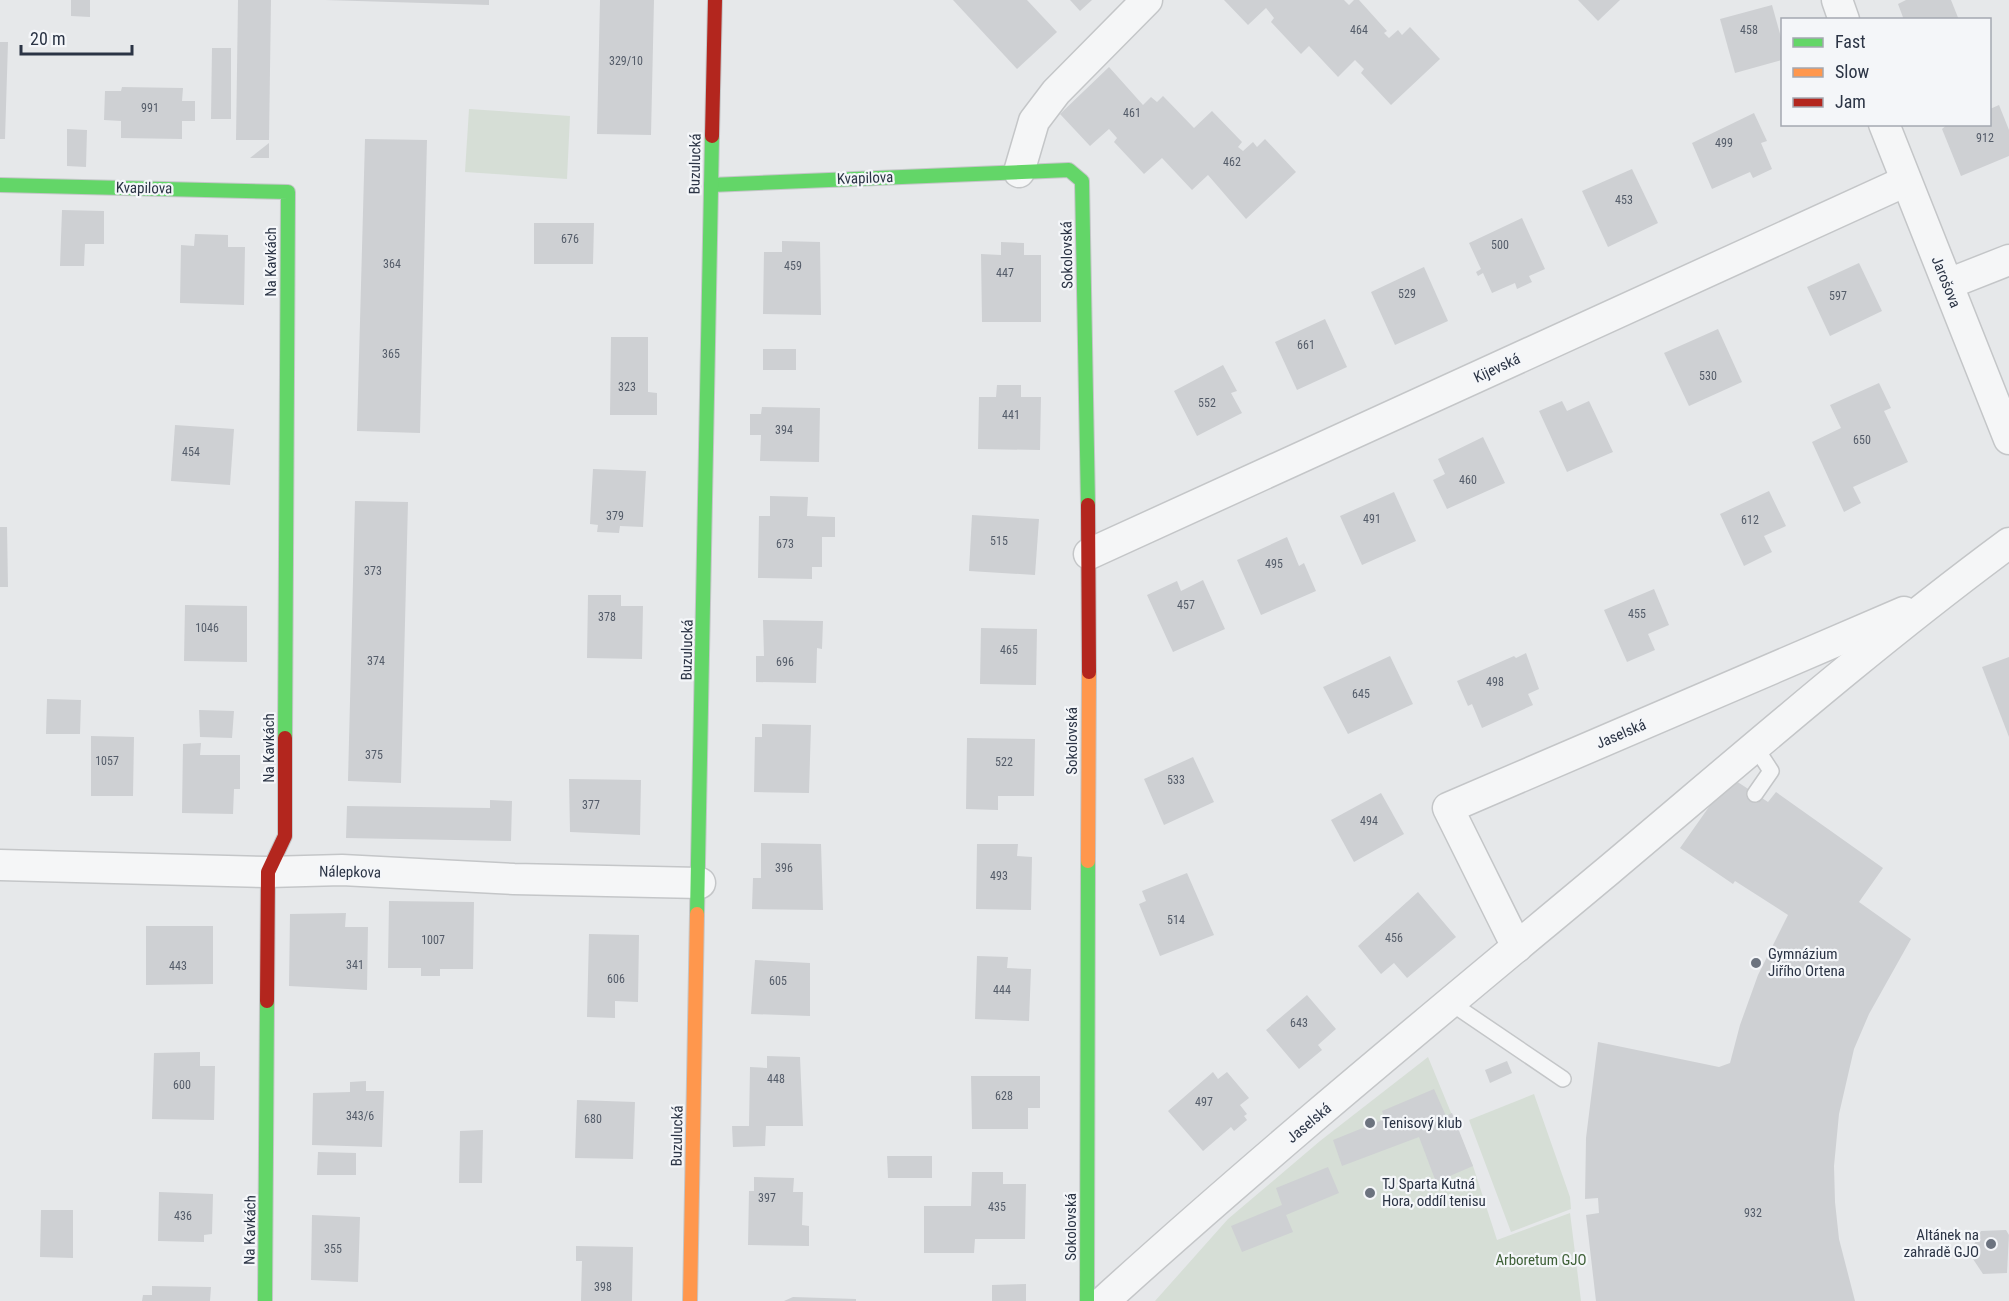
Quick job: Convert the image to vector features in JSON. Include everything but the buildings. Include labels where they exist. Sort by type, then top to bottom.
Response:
[{"type":"street","name":"Buzulucká","points":[[690,1301],[700,883],[715,0]]},
{"type":"street","points":[[1019,172],[1034,121],[1056,92],[1147,0]]},
{"type":"street","points":[[1837,0],[1843,18]]},
{"type":"street","name":"Jarošova","points":[[1885,126],[2009,439]]},
{"type":"street","name":"Kvapilova","points":[[711,185],[1069,170],[1082,181]]},
{"type":"street","name":"Sokolovská","points":[[1082,181],[1089,554],[1087,1301]]},
{"type":"street","name":"Kijevská","points":[[1089,554],[1906,181]]},
{"type":"street","name":"Kvapilova","points":[[0,185],[288,192]]},
{"type":"street","name":"Na Kavkách","points":[[265,1301],[268,872],[285,836],[288,192]]},
{"type":"street","points":[[1947,284],[2009,260]]},
{"type":"street","name":"Jaselská","points":[[1104,1301],[1183,1230],[1517,947],[1756,748],[1834,693],[1935,598],[2009,543]]},
{"type":"street","name":"Jaselská","points":[[1517,947],[1448,808],[1935,598]]},
{"type":"street","name":"Nálepkova","points":[[0,865],[268,872],[342,870],[514,879],[700,883]]},
{"type":"lane","points":[[1755,794],[1771,771],[1756,748]]},
{"type":"lane","points":[[1451,1003],[1563,1079]]},
{"type":"green space","points":[[469,109],[570,116],[567,179],[465,172]]},
{"type":"green space","name":"TJ Sparta Kutná Hora, oddíl tenisu","points":[[1428,1057],[1473,1166],[1497,1240],[1570,1213],[1581,1301],[1155,1301],[1228,1219],[1320,1141]]},
{"type":"green space","points":[[1534,1094],[1570,1197],[1571,1209],[1511,1232],[1469,1120]]},
{"type":"traffic: fast","points":[[697,914],[712,136]]},
{"type":"traffic: fast","points":[[711,185],[1069,170],[1082,181],[1088,505]]},
{"type":"traffic: fast","points":[[0,185],[288,192],[285,738]]},
{"type":"traffic: fast","points":[[1087,1301],[1088,861]]},
{"type":"traffic: fast","points":[[265,1301],[267,1001]]},
{"type":"traffic: slow","points":[[1088,861],[1089,672]]},
{"type":"traffic: slow","points":[[690,1301],[697,914]]},
{"type":"traffic: jam","points":[[712,136],[715,0]]},
{"type":"traffic: jam","points":[[1088,505],[1089,672]]},
{"type":"traffic: jam","points":[[267,1001],[268,872],[285,836],[285,738]]},
{"type":"place","name":"Gymnázium Jiřího Ortena","points":[[1756,963]]},
{"type":"place","name":"Tenisový klub","points":[[1370,1123]]},
{"type":"place","name":"TJ Sparta Kutná Hora, oddíl tenisu","points":[[1370,1193]]},
{"type":"place","name":"Altánek na zahradě GJO","points":[[1991,1244]]},
{"type":"park label","name":"Arboretum GJO","points":[[1541,1260]]}]
